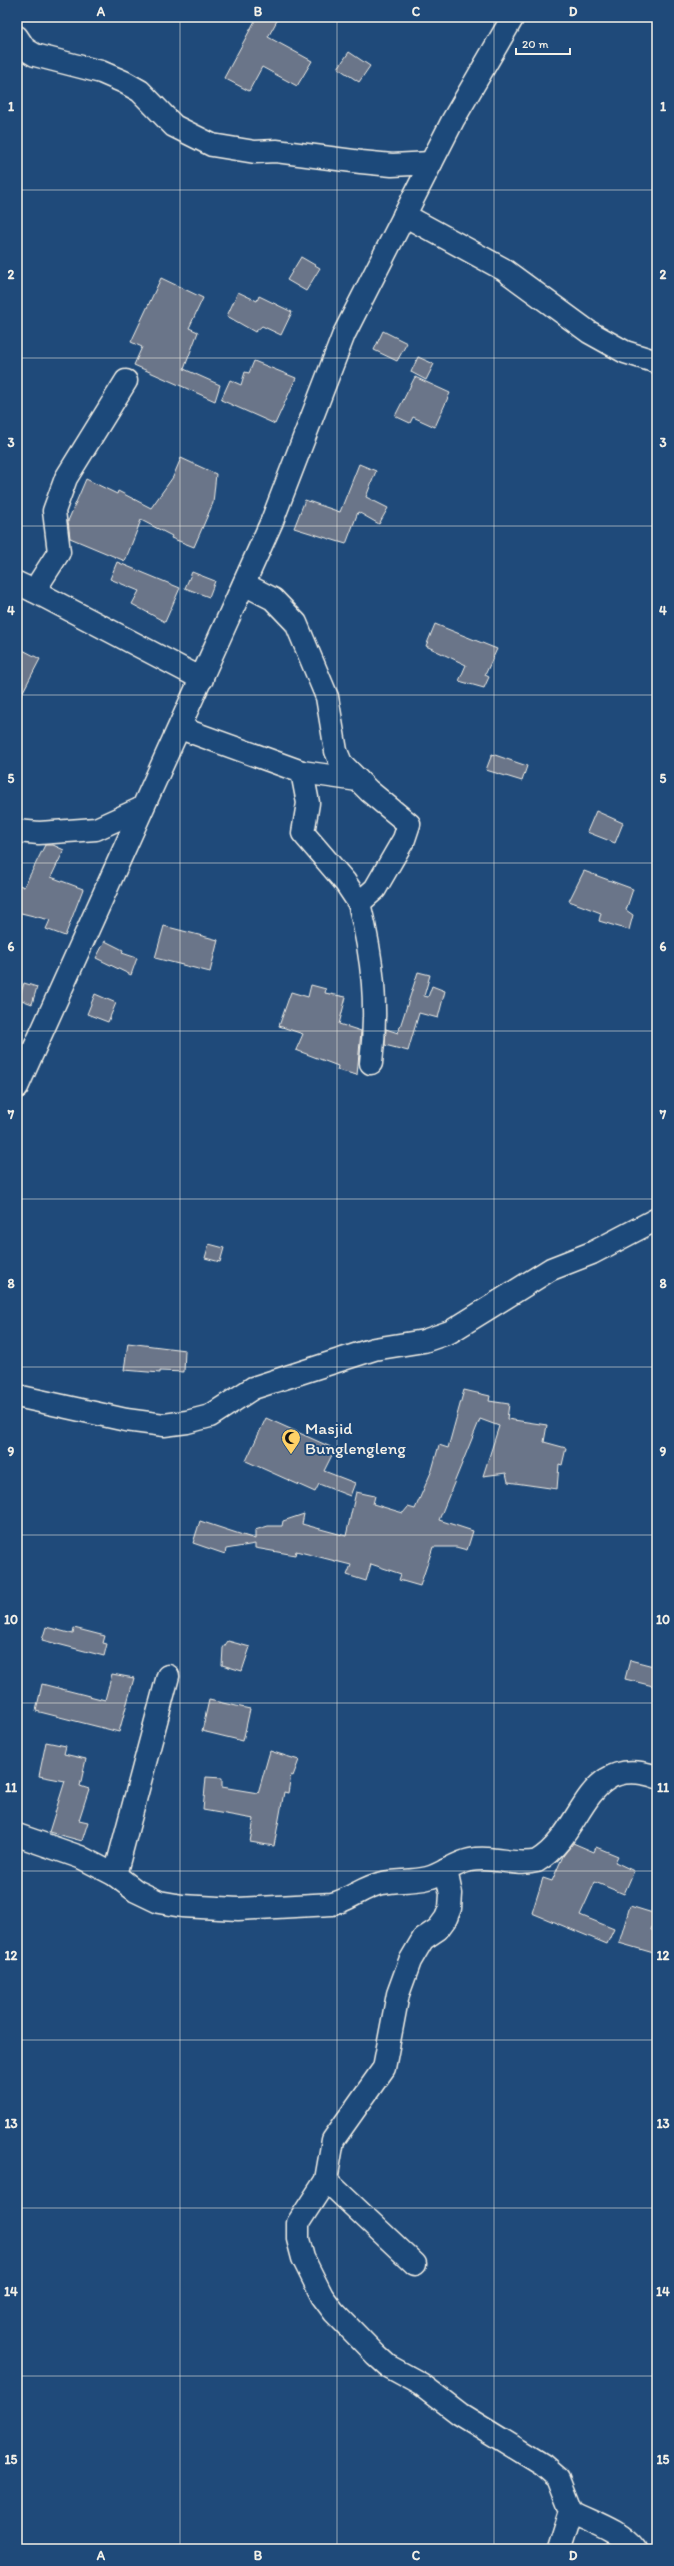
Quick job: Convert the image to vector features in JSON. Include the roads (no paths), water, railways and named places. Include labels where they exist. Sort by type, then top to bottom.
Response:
[{"type":"street","points":[[17,1087],[272,521],[344,334],[431,162],[513,17]]},
{"type":"street","points":[[17,37],[25,50],[35,55],[101,72],[124,82],[140,91],[174,126],[212,145],[255,152],[276,151],[392,165],[431,162]]},
{"type":"street","points":[[404,215],[503,269],[589,332],[624,352],[657,362]]},
{"type":"street","points":[[126,381],[66,478],[54,511],[59,552],[25,587],[202,679]]},
{"type":"street","points":[[244,584],[273,599],[296,623],[327,697],[336,751],[347,771],[409,824],[404,839],[375,889],[359,903]]},
{"type":"street","points":[[180,728],[302,772],[358,780]]},
{"type":"street","points":[[302,772],[308,803],[303,833],[345,882],[359,903],[375,986],[376,1028],[371,1063]]},
{"type":"street","points":[[17,831],[45,833],[96,829],[142,808]]},
{"type":"street","points":[[17,1396],[164,1426],[210,1416],[253,1388],[374,1349],[424,1341],[450,1332],[552,1269],[592,1253],[657,1218]]},
{"type":"street","points":[[115,1875],[168,1676]]},
{"type":"street","points":[[17,1835],[59,1848],[115,1875],[136,1891],[159,1902],[182,1906],[238,1909],[332,1904],[382,1883],[428,1878],[460,1863],[479,1858],[497,1859],[516,1863],[537,1862],[575,1820],[592,1792],[607,1778],[617,1772],[628,1771],[657,1777]]},
{"type":"street","points":[[446,1870],[451,1894],[450,1908],[438,1929],[423,1939],[410,1961],[398,1994],[384,2068],[333,2140],[326,2180],[298,2223],[298,2239],[312,2278],[334,2312],[388,2366],[421,2384],[460,2414],[553,2472],[564,2491],[571,2511],[559,2549]]},
{"type":"street","points":[[326,2180],[415,2264]]},
{"type":"street","points":[[571,2511],[612,2531],[635,2549]]},
{"type":"place","name":"Masjid Bunglengleng","points":[[291,1455]]}]
